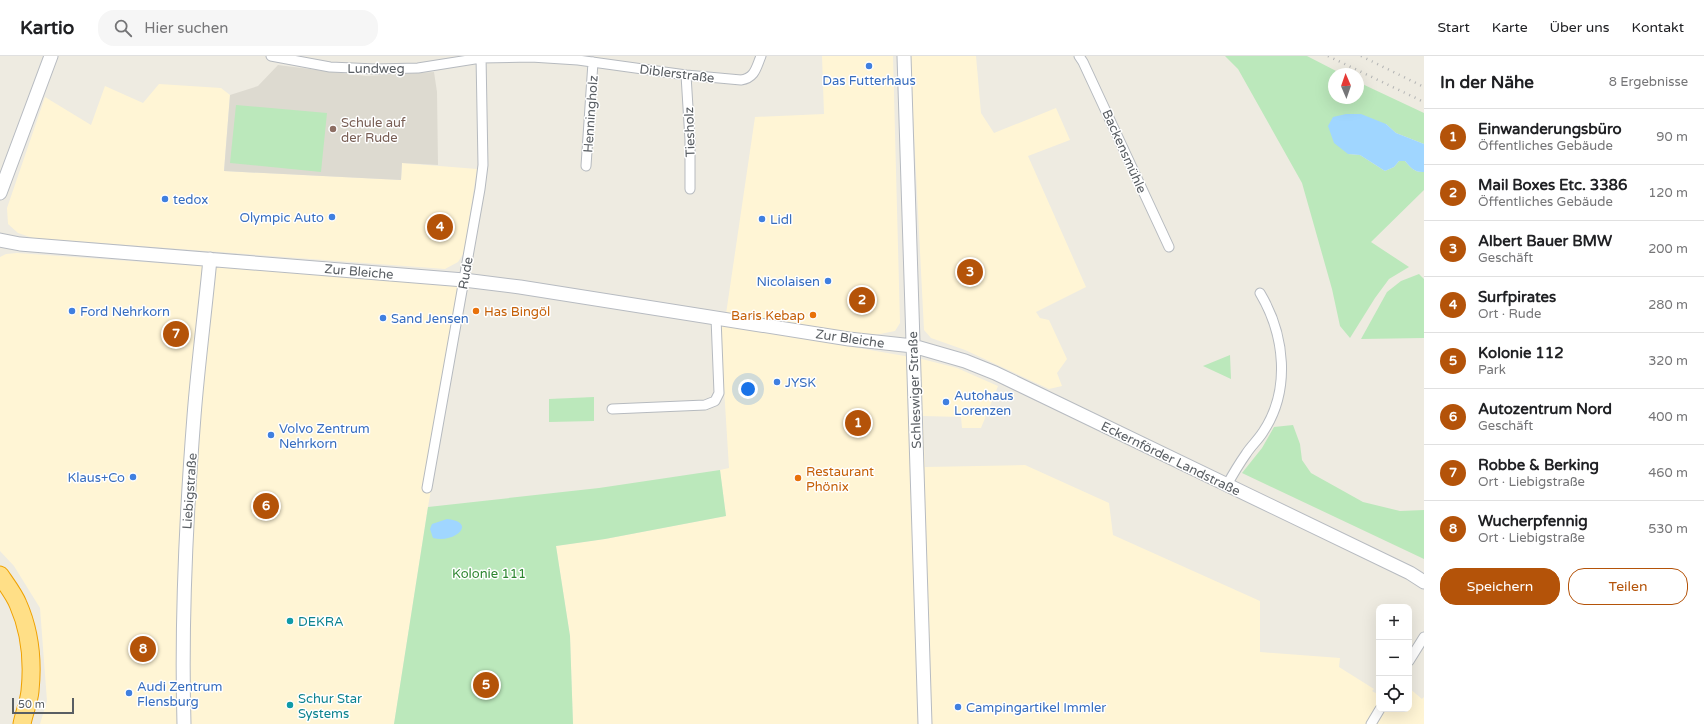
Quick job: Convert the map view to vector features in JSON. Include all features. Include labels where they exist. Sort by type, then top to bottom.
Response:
[{"type":"highway","points":[[0,575],[18,602],[23,616],[29,644],[31,665],[30,693],[22,721]]},
{"type":"street","points":[[0,193],[51,56]]},
{"type":"street","name":"Lundweg","points":[[271,56],[330,67],[376,69],[418,68],[481,57]]},
{"type":"street","name":"Diblerstraße","points":[[481,57],[578,58],[593,62],[686,75],[741,80],[749,79],[754,73],[761,56]]},
{"type":"street","name":"Schleswiger Straße","points":[[904,56],[925,724]]},
{"type":"street","name":"Backensmühle","points":[[1079,56],[1090,75],[1169,247]]},
{"type":"street","name":"Rude","points":[[427,488],[480,189],[483,165],[481,57]]},
{"type":"street","name":"Henningholz","points":[[586,166],[593,62]]},
{"type":"street","name":"Tiesholz","points":[[686,75],[690,140],[690,189]]},
{"type":"street","name":"Zur Bleiche","points":[[0,240],[20,244],[464,280],[520,287],[849,339],[913,346]]},
{"type":"street","name":"Liebigstraße","points":[[184,724],[182,677],[187,525],[194,415],[210,260]]},
{"type":"street","points":[[1227,485],[1247,453],[1263,432],[1271,417],[1282,382],[1282,364],[1274,325],[1266,303],[1260,293]]},
{"type":"street","points":[[612,409],[705,405],[715,401],[719,393],[716,318]]},
{"type":"street","name":"Eckernförder Landstraße","points":[[913,346],[959,359],[995,373],[1410,573],[1424,582]]},
{"type":"street","points":[[1412,656],[1424,636]]},
{"type":"street","points":[[1371,724],[1378,712]]},
{"type":"shaded area","points":[[822,56],[893,56],[900,323],[895,331],[870,336],[726,314],[755,117],[824,114]]},
{"type":"shaded area","points":[[910,56],[976,56],[981,113],[994,133],[1056,108],[1070,140],[1028,156],[1086,287],[1036,312],[1040,318],[1049,320],[1067,359],[1057,373],[1062,386],[1049,389],[965,350],[931,338],[924,330]]},
{"type":"shaded area","name":"Schule auf der Rude","points":[[278,65],[366,76],[434,72],[437,92],[438,165],[402,163],[401,180],[224,171],[230,95],[258,86]]},
{"type":"shaded area","points":[[159,84],[221,88],[230,95],[224,171],[401,180],[402,163],[477,169],[464,253],[458,262],[445,269],[33,238],[18,233],[8,224],[7,208],[45,97],[91,125],[105,86],[143,103]]},
{"type":"shaded area","points":[[17,253],[466,285],[428,507],[394,724],[40,724],[47,701],[40,608],[14,566],[0,551],[0,257],[6,254]]},
{"type":"shaded area","points":[[720,324],[922,359],[957,368],[998,386],[981,428],[962,428],[961,417],[923,416],[925,467],[1025,465],[1109,503],[1113,535],[1260,601],[1260,652],[1340,658],[1339,667],[1374,689],[1372,691],[1376,693],[1376,712],[1412,712],[1412,691],[1422,699],[1424,697],[1424,724],[573,724],[570,636],[556,546],[605,539],[726,516],[720,470],[729,468]]},
{"type":"green space","points":[[1225,56],[1307,56],[1330,68],[1328,68],[1328,104],[1364,104],[1364,85],[1424,113],[1424,144],[1396,133],[1386,124],[1348,154],[1360,155],[1385,171],[1394,167],[1399,161],[1405,161],[1415,171],[1424,172],[1424,190],[1371,242],[1409,267],[1389,279],[1375,298],[1350,338],[1340,326],[1332,289],[1302,183],[1238,69]]},
{"type":"green space","points":[[236,105],[327,113],[321,172],[230,163]]},
{"type":"green space","points":[[1419,274],[1424,279],[1424,338],[1361,339],[1387,292],[1401,281]]},
{"type":"green space","points":[[1230,355],[1231,379],[1203,366]]},
{"type":"green space","points":[[594,397],[594,421],[549,422],[549,399]]},
{"type":"green space","points":[[1293,425],[1300,444],[1302,460],[1311,473],[1363,502],[1400,511],[1424,510],[1424,559],[1242,473],[1262,448],[1274,427]]},
{"type":"green space","name":"Kolonie 111","points":[[720,470],[726,516],[605,539],[556,546],[570,636],[573,724],[394,724],[428,507],[599,488]]},
{"type":"water","points":[[1346,114],[1361,114],[1386,124],[1396,133],[1424,144],[1424,172],[1415,171],[1405,161],[1399,161],[1394,167],[1385,171],[1360,155],[1348,154],[1334,143],[1328,126],[1333,117]]},
{"type":"water","points":[[447,519],[461,524],[462,528],[460,532],[449,538],[433,538],[430,529],[432,524]]},
{"type":"railway","points":[[1328,56],[1424,102]]},
{"type":"railway","points":[[1361,56],[1424,87]]},
{"type":"place","name":"Das Futterhaus","points":[[869,66]]},
{"type":"place","name":"Schule auf der Rude","points":[[333,129]]},
{"type":"place","name":"tedox","points":[[165,199]]},
{"type":"place","name":"Olympic Auto","points":[[332,217]]},
{"type":"place","name":"Lidl","points":[[762,219]]},
{"type":"place","name":"Surfpirates","points":[[440,227]]},
{"type":"place","name":"Albert Bauer BMW","points":[[970,272]]},
{"type":"place","name":"Nicolaisen","points":[[828,281]]},
{"type":"place","name":"Mail Boxes Etc. 3386","points":[[862,300]]},
{"type":"place","name":"Ford Nehrkorn","points":[[72,311]]},
{"type":"place","name":"Has Bingöl","points":[[476,311]]},
{"type":"place","name":"Baris Kebap","points":[[813,315]]},
{"type":"place","name":"Sand Jensen","points":[[383,318]]},
{"type":"place","name":"Robbe & Berking","points":[[176,334]]},
{"type":"place","name":"JYSK","points":[[777,382]]},
{"type":"place","name":"Autohaus Lorenzen","points":[[946,402]]},
{"type":"place","name":"Einwanderungsbüro","points":[[858,423]]},
{"type":"place","name":"Volvo Zentrum Nehrkorn","points":[[271,435]]},
{"type":"place","name":"Klaus+Co","points":[[133,477]]},
{"type":"place","name":"Restaurant Phönix","points":[[798,478]]},
{"type":"place","name":"Autozentrum Nord","points":[[266,506]]},
{"type":"place","name":"DEKRA","points":[[290,621]]},
{"type":"place","name":"Wucherpfennig","points":[[143,649]]},
{"type":"place","name":"Kolonie 112","points":[[486,685]]},
{"type":"place","name":"Audi Zentrum Flensburg","points":[[129,693]]},
{"type":"place","name":"Schur Star Systems","points":[[290,705]]},
{"type":"place","name":"Campingartikel Immler","points":[[958,707]]}]
